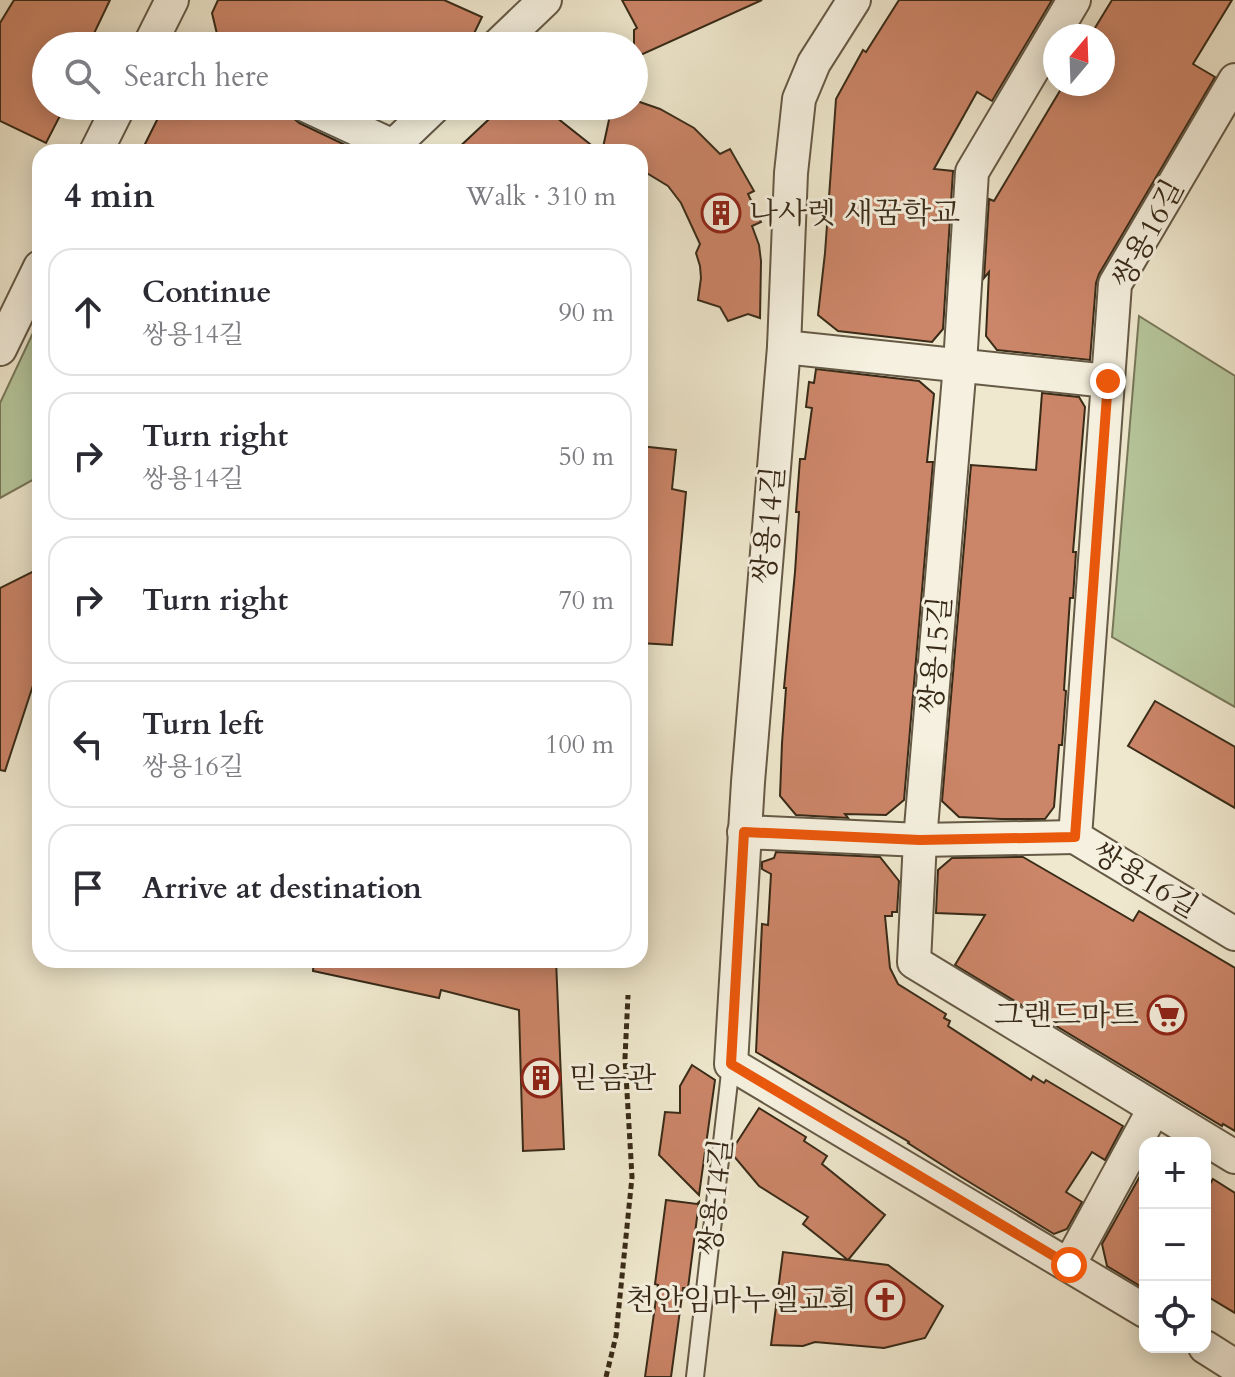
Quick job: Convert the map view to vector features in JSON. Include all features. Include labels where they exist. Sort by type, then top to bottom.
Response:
[{"type":"street","points":[[164,32],[172,0]]},
{"type":"street","name":"쌍용14길","points":[[731,1064],[744,832],[784,347],[791,173],[799,99],[814,63],[854,0]]},
{"type":"street","name":"쌍용15길","points":[[1074,0],[972,172],[960,364],[920,840],[914,962],[1235,1157]]},
{"type":"street","points":[[510,32],[537,2]]},
{"type":"street","name":"쌍용16길","points":[[1235,80],[1115,284],[1075,837],[1235,934]]},
{"type":"street","points":[[100,144],[112,120]]},
{"type":"street","points":[[334,120],[380,144]]},
{"type":"street","points":[[395,144],[420,120]]},
{"type":"street","points":[[0,349],[32,283]]},
{"type":"street","points":[[784,347],[1108,381]]},
{"type":"street","points":[[744,832],[920,840],[1075,837]]},
{"type":"street","points":[[731,1064],[1139,1307]]},
{"type":"street","points":[[1069,1265],[1154,1109]]},
{"type":"street","points":[[1211,1351],[1235,1366]]},
{"type":"lane","name":"쌍용14길","points":[[695,1377],[731,1064]]},
{"type":"path","points":[[606,1377],[616,1336],[632,1177],[625,1058],[628,995]]},
{"type":"green space","points":[[1139,316],[1235,376],[1235,707],[1112,637]]},
{"type":"green space","points":[[32,335],[32,480],[0,498],[0,403]]},
{"type":"building","points":[[14,0],[110,0],[95,32],[32,32],[32,120],[58,120],[46,143],[0,121],[0,23]]},
{"type":"building","points":[[218,0],[444,0],[482,17],[475,32],[217,32],[212,13]]},
{"type":"building","points":[[622,0],[762,0],[648,52],[648,32],[634,32],[637,28]]},
{"type":"building","points":[[899,0],[1052,0],[992,101],[977,92],[934,169],[953,171],[943,329],[932,342],[838,331],[818,315],[836,99],[863,50],[866,52]]},
{"type":"building","points":[[1112,0],[1232,0],[1193,64],[1215,77],[1099,274],[1090,360],[997,350],[986,336],[989,272],[984,278],[989,199],[994,201],[1057,96],[1115,96],[1115,24],[1097,24]]},
{"type":"building","name":"나사렛 새꿈학교","points":[[648,105],[694,128],[720,154],[730,149],[754,191],[748,194],[761,222],[752,226],[761,261],[760,318],[748,314],[728,321],[720,307],[698,300],[701,278],[696,253],[700,244],[681,203],[668,186],[648,174],[648,144],[604,144],[609,120],[648,120]]},
{"type":"building","points":[[157,120],[296,120],[343,144],[145,144]]},
{"type":"building","points":[[488,120],[560,120],[590,144],[463,144]]},
{"type":"building","points":[[816,369],[919,381],[934,394],[927,462],[933,462],[904,800],[886,815],[845,814],[848,818],[796,815],[780,796],[784,688],[795,572],[800,459],[805,459],[812,408],[806,407],[809,382],[814,383]]},
{"type":"building","points":[[1042,393],[1079,397],[1085,407],[1062,745],[1059,745],[1054,807],[1045,819],[959,817],[942,801],[971,465],[1036,470]]},
{"type":"building","points":[[648,447],[676,450],[672,489],[686,492],[672,645],[648,644]]},
{"type":"building","points":[[32,572],[32,688],[5,771],[0,770],[0,588]]},
{"type":"building","points":[[1155,701],[1235,747],[1235,808],[1128,746]]},
{"type":"building","points":[[776,852],[880,857],[899,881],[897,912],[885,916],[890,968],[898,984],[946,1014],[944,1018],[950,1021],[948,1026],[1031,1080],[1033,1076],[1044,1083],[1046,1080],[1123,1126],[1105,1160],[1092,1152],[1066,1192],[1082,1202],[1067,1229],[1054,1234],[909,1142],[756,1052],[762,924],[768,925],[771,874],[762,869],[762,862],[774,858]]},
{"type":"building","points":[[1023,857],[1133,921],[1139,911],[1235,968],[1235,1131],[955,965],[985,915],[936,913],[938,870],[952,858]]},
{"type":"building","name":"믿음관","points":[[313,968],[556,968],[564,1149],[523,1151],[519,1010],[441,990],[439,998],[313,971]]},
{"type":"building","points":[[692,1065],[715,1080],[699,1195],[659,1155],[665,1112],[680,1113],[680,1086]]},
{"type":"building","points":[[759,1108],[806,1137],[804,1141],[827,1156],[822,1164],[885,1215],[848,1260],[803,1224],[808,1217],[759,1186],[732,1154]]},
{"type":"building","points":[[1139,1178],[1139,1285],[1107,1266],[1102,1244]]},
{"type":"building","points":[[1213,1179],[1235,1193],[1235,1313],[1211,1299]]},
{"type":"building","points":[[666,1200],[699,1202],[688,1288],[683,1288],[671,1377],[645,1377],[658,1285],[655,1284]]},
{"type":"building","points":[[783,1252],[888,1265],[943,1306],[925,1338],[884,1348],[815,1342],[803,1346],[771,1345]]},
{"type":"place","name":"나사렛 새꿈학교","points":[[721,213]]},
{"type":"place","name":"그랜드마트","points":[[1167,1015]]},
{"type":"place","name":"믿음관","points":[[541,1078]]},
{"type":"place","name":"천안임마누엘교회","points":[[885,1300]]},
{"type":"route","points":[[1069,1265],[731,1064],[744,832],[920,840],[1075,837],[1108,381]]}]
